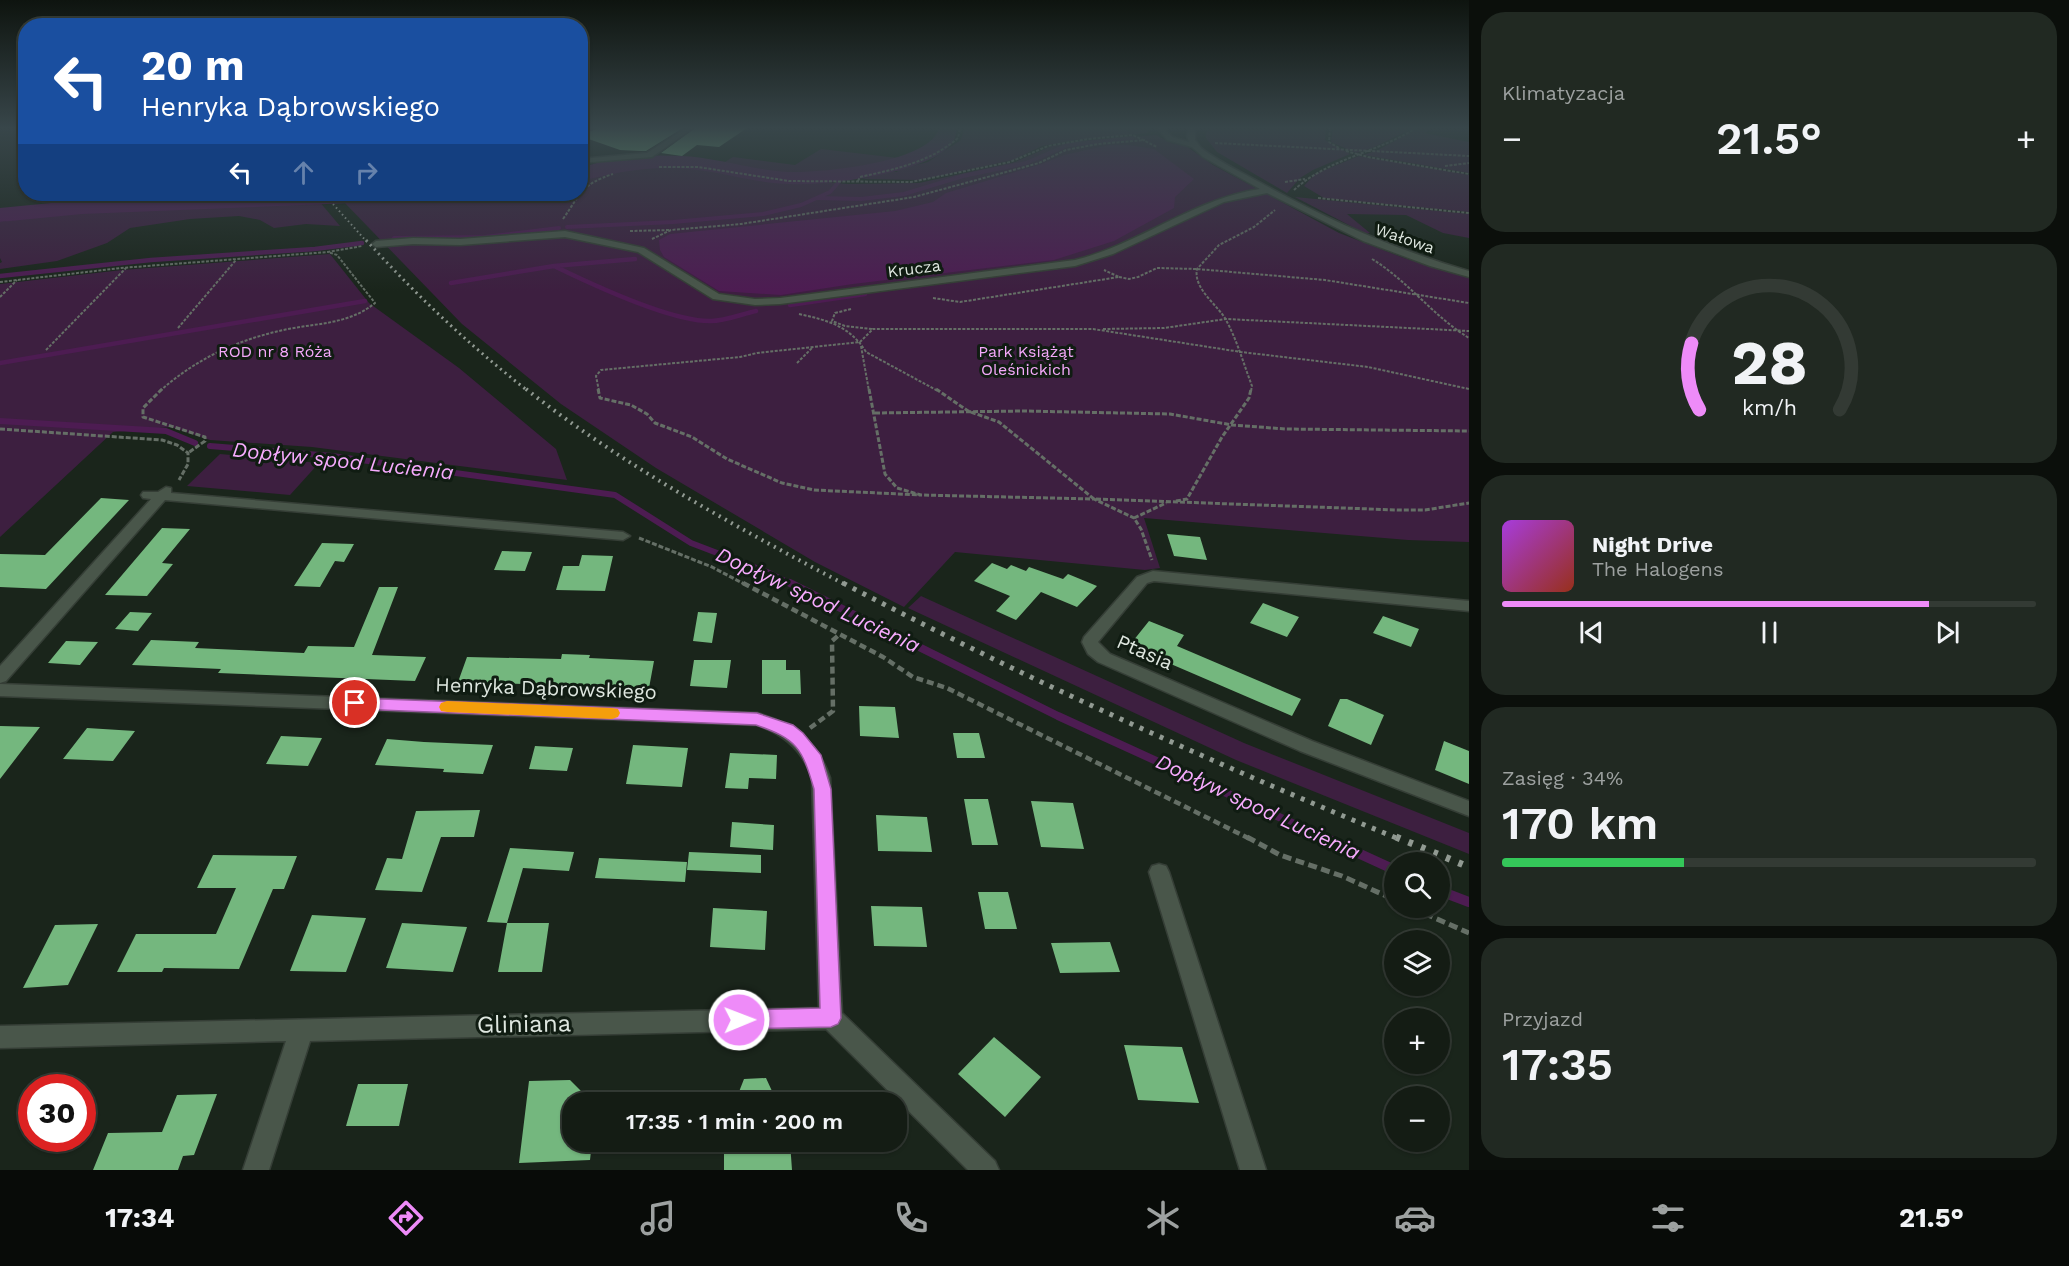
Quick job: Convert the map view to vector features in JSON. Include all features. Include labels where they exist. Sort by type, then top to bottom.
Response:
[{"type":"street","name":"Wałowa","points":[[1255,183],[1329,224],[1365,240],[1408,256],[1469,274]]},
{"type":"street","name":"Krucza","points":[[376,244],[460,242],[565,234],[641,250],[710,295],[755,302],[780,301],[1043,268],[1088,260],[1125,247],[1181,218],[1235,196],[1268,190]]},
{"type":"street","points":[[0,677],[159,493],[623,536]]},
{"type":"street","points":[[1160,576],[1469,606]]},
{"type":"street","name":"Ptasia","points":[[1160,576],[1142,580],[1092,636],[1090,642],[1094,651],[1104,658],[1306,746],[1469,809]]},
{"type":"street","name":"Henryka Dąbrowskiego","points":[[0,690],[757,719],[787,729],[798,737],[813,755],[823,789],[831,1018]]},
{"type":"street","points":[[1159,872],[1253,1170]]},
{"type":"street","points":[[831,1018],[986,1170]]},
{"type":"street","name":"Gliniana","points":[[0,1037],[831,1018]]},
{"type":"street","points":[[256,1170],[302,1029]]},
{"type":"path","points":[[641,250],[654,237],[671,230],[741,224],[914,197],[967,183]]},
{"type":"path","points":[[1290,195],[1302,183]]},
{"type":"path","points":[[1314,198],[1469,213]]},
{"type":"path","points":[[561,223],[576,201]]},
{"type":"path","points":[[1134,518],[1168,502],[1187,499],[1222,436],[1249,398],[1252,386],[1241,352],[1226,319],[1208,299],[1196,274],[1197,269],[1219,244],[1254,227],[1278,207]]},
{"type":"path","points":[[645,231],[654,237]]},
{"type":"path","points":[[0,282],[127,268],[328,252],[366,246]]},
{"type":"path","points":[[188,453],[206,441],[206,437],[143,417],[143,408],[178,374],[203,356],[222,348],[287,330],[345,319],[369,309],[375,303],[337,255],[328,252]]},
{"type":"path","points":[[178,328],[236,259]]},
{"type":"path","points":[[1372,259],[1383,265],[1457,331],[1469,338]]},
{"type":"path","points":[[1088,260],[1119,277],[1129,279],[1157,268],[1197,269],[1325,280],[1469,303]]},
{"type":"path","points":[[46,350],[127,268]]},
{"type":"path","points":[[930,298],[960,302],[1119,277]]},
{"type":"path","points":[[0,297],[17,280]]},
{"type":"path","points":[[853,308],[835,313],[832,321],[845,326],[873,329],[1093,329],[1164,328],[1226,319],[1469,331]]},
{"type":"path","points":[[719,362],[758,353],[860,342],[873,329]]},
{"type":"path","points":[[1093,329],[1241,352],[1368,367],[1469,389]]},
{"type":"path","points":[[854,337],[866,352],[926,382],[968,411],[999,422],[1094,499],[1134,518],[1142,529],[1154,567],[1160,576]]},
{"type":"path","points":[[860,342],[885,474],[897,488],[921,495]]},
{"type":"path","points":[[797,363],[813,347]]},
{"type":"path","points":[[740,357],[601,370],[596,376],[600,398],[631,405],[647,414],[655,423],[692,437],[727,459],[782,483],[814,490],[1398,510],[1469,503]]},
{"type":"path","points":[[875,413],[968,411],[1170,414],[1232,425],[1331,431],[1469,431]]},
{"type":"path","points":[[0,429],[162,440],[177,445],[188,453]]},
{"type":"path","points":[[159,493],[182,477],[188,464],[188,453]]},
{"type":"path","points":[[623,536],[637,538],[712,567],[883,657],[908,676],[957,693],[1249,838],[1266,850],[1339,874],[1384,895]]},
{"type":"path","points":[[798,737],[833,711],[832,641],[840,634]]},
{"type":"path","points":[[1435,918],[1469,933]]},
{"type":"green space","name":"Park Książąt Oleśnickich","points":[[588,183],[1246,183],[1339,233],[1404,258],[1469,278],[1469,542],[1408,540],[1144,518],[1160,568],[1145,570],[955,552],[904,607],[815,562],[656,468],[561,404],[462,324],[343,201],[588,201]]},
{"type":"green space","points":[[1269,183],[1296,183],[1287,193]]},
{"type":"green space","points":[[1307,183],[1469,183],[1469,212],[1324,198],[1304,186]]},
{"type":"green space","points":[[1295,197],[1469,214],[1469,238],[1443,233],[1406,215],[1347,214],[1370,233],[1366,234]]},
{"type":"green space","points":[[136,201],[319,201],[340,226],[306,224],[274,228],[260,220],[239,216],[190,219],[130,228],[107,243],[57,261],[0,269],[2,262],[0,222],[62,213],[140,209]]},
{"type":"green space","name":"ROD nr 8 Róża","points":[[330,254],[369,303],[459,368],[556,449],[567,480],[312,447],[210,440],[171,427],[113,432],[0,537],[0,284],[122,270]]},
{"type":"green space","points":[[220,454],[319,463],[290,495],[187,486]]},
{"type":"green space","points":[[921,596],[1244,743],[1469,833],[1469,854],[1236,760],[908,608]]},
{"type":"shaded area","points":[[980,183],[1190,183],[1175,197],[1174,208],[1114,241],[1054,260],[781,295],[719,291],[664,257],[660,250],[659,240],[670,234],[895,211],[933,202],[946,193]]},
{"type":"building","points":[[101,498],[129,500],[46,589],[0,587],[0,554],[45,555]]},
{"type":"building","points":[[162,528],[190,529],[162,563],[173,564],[147,596],[105,595]]},
{"type":"building","points":[[1167,534],[1200,537],[1207,560],[1174,556]]},
{"type":"building","points":[[322,543],[354,544],[344,562],[335,561],[320,587],[294,586]]},
{"type":"building","points":[[502,551],[532,552],[525,571],[494,570]]},
{"type":"building","points":[[582,555],[613,556],[605,591],[556,590],[563,566],[579,566]]},
{"type":"building","points":[[992,563],[1007,569],[1011,565],[1026,571],[1029,567],[1063,579],[1068,574],[1097,586],[1077,607],[1041,592],[1016,620],[996,611],[1010,596],[974,581]]},
{"type":"building","points":[[379,587],[398,587],[372,655],[426,657],[415,681],[218,673],[221,669],[132,665],[151,640],[199,642],[195,648],[304,653],[308,646],[354,647]]},
{"type":"building","points":[[1263,603],[1299,617],[1287,637],[1250,623]]},
{"type":"building","points":[[130,612],[152,613],[138,631],[115,629]]},
{"type":"building","points":[[698,612],[717,613],[712,643],[693,641]]},
{"type":"building","points":[[1383,616],[1419,629],[1411,647],[1373,633]]},
{"type":"building","points":[[1149,621],[1184,635],[1177,646],[1301,699],[1292,716],[1129,646]]},
{"type":"building","points":[[66,641],[98,642],[80,665],[48,663]]},
{"type":"building","points":[[562,654],[590,655],[589,658],[654,661],[649,688],[458,682],[467,657],[561,659]]},
{"type":"building","points":[[694,660],[731,660],[727,688],[690,686]]},
{"type":"building","points":[[762,660],[786,660],[786,670],[800,670],[801,694],[762,694]]},
{"type":"building","points":[[1340,699],[1347,699],[1384,715],[1371,745],[1328,726]]},
{"type":"building","points":[[859,706],[895,707],[899,738],[860,736]]},
{"type":"building","points":[[0,726],[40,727],[0,779]]},
{"type":"building","points":[[87,728],[135,731],[113,761],[63,759]]},
{"type":"building","points":[[953,733],[979,733],[985,758],[957,758]]},
{"type":"building","points":[[281,736],[322,738],[308,766],[266,764]]},
{"type":"building","points":[[387,739],[493,745],[483,774],[443,772],[444,769],[375,765]]},
{"type":"building","points":[[1444,741],[1469,751],[1469,784],[1435,770]]},
{"type":"building","points":[[633,745],[688,748],[682,787],[626,784]]},
{"type":"building","points":[[535,746],[573,748],[567,771],[529,769]]},
{"type":"building","points":[[730,753],[777,755],[776,779],[749,778],[748,789],[725,788]]},
{"type":"building","points":[[964,799],[988,799],[998,845],[972,845]]},
{"type":"building","points":[[1031,801],[1073,803],[1084,849],[1041,847]]},
{"type":"building","points":[[480,810],[474,837],[441,837],[422,892],[375,890],[387,858],[402,859],[416,811]]},
{"type":"building","points":[[876,815],[927,817],[932,852],[878,851]]},
{"type":"building","points":[[732,822],[774,825],[773,850],[730,847]]},
{"type":"building","points":[[510,848],[574,852],[569,871],[523,868],[507,923],[487,922]]},
{"type":"building","points":[[689,852],[761,855],[761,873],[687,870]]},
{"type":"building","points":[[213,855],[297,856],[284,889],[273,889],[239,969],[164,968],[162,972],[117,972],[136,934],[216,934],[236,888],[197,888]]},
{"type":"building","points":[[599,858],[687,862],[685,882],[595,878]]},
{"type":"building","points":[[978,892],[1008,892],[1017,929],[985,929]]},
{"type":"building","points":[[871,906],[922,907],[927,947],[874,946]]},
{"type":"building","points":[[713,908],[767,911],[765,950],[710,947]]},
{"type":"building","points":[[312,915],[366,918],[346,972],[290,971]]},
{"type":"building","points":[[402,923],[467,927],[453,972],[386,968]]},
{"type":"building","points":[[507,923],[549,923],[542,972],[498,972]]},
{"type":"building","points":[[98,924],[68,985],[23,988],[55,925]]},
{"type":"building","points":[[1110,942],[1120,972],[1060,973],[1051,943]]},
{"type":"building","points":[[994,1037],[1041,1077],[1005,1117],[958,1074]]},
{"type":"building","points":[[1124,1045],[1182,1047],[1199,1103],[1138,1100]]},
{"type":"building","points":[[766,1078],[772,1092],[739,1092],[744,1079]]},
{"type":"building","points":[[570,1080],[582,1092],[562,1092],[562,1152],[591,1152],[590,1160],[519,1163],[529,1081]]},
{"type":"building","points":[[358,1084],[408,1084],[399,1126],[346,1126]]},
{"type":"building","points":[[217,1094],[194,1155],[183,1156],[178,1170],[93,1170],[108,1133],[162,1132],[177,1095]]},
{"type":"building","points":[[724,1152],[791,1152],[792,1170],[724,1170]]},
{"type":"waterway","points":[[567,227],[673,222],[763,214],[801,205],[830,192],[838,183]]},
{"type":"waterway","points":[[818,198],[861,199],[904,194],[941,183]]},
{"type":"waterway","points":[[89,206],[98,201]]},
{"type":"waterway","points":[[0,215],[82,207],[229,201]]},
{"type":"waterway","points":[[394,238],[485,237],[559,228]]},
{"type":"waterway","points":[[0,276],[151,260],[315,249],[362,243]]},
{"type":"waterway","points":[[554,266],[635,259]]},
{"type":"waterway","points":[[451,283],[554,266]]},
{"type":"waterway","points":[[554,266],[631,301],[694,320],[716,321],[756,311]]},
{"type":"waterway","points":[[790,305],[865,294]]},
{"type":"waterway","points":[[0,363],[365,301]]},
{"type":"waterway","name":"Dopływ spod Lucienia","points":[[0,421],[166,431],[195,443]]},
{"type":"waterway","name":"Dopływ spod Lucienia","points":[[210,446],[332,456],[615,495],[691,543],[767,572],[793,585]]},
{"type":"waterway","name":"Dopływ spod Lucienia","points":[[790,583],[1058,716],[1327,839]]},
{"type":"waterway","name":"Dopływ spod Lucienia","points":[[1323,837],[1384,865]]},
{"type":"waterway","name":"Dopływ spod Lucienia","points":[[1450,895],[1469,902]]},
{"type":"railway","points":[[330,201],[367,242]]},
{"type":"railway","points":[[366,240],[444,319],[528,391]]},
{"type":"railway","points":[[526,389],[641,470],[722,518],[846,585]]},
{"type":"railway","points":[[843,583],[1118,718],[1399,839]]},
{"type":"railway","points":[[1396,837],[1469,867]]},
{"type":"slow traffic","points":[[447,707],[612,713]]},
{"type":"route","points":[[355,703],[757,719],[787,729],[798,737],[813,755],[823,789],[831,1018],[739,1020]]}]
